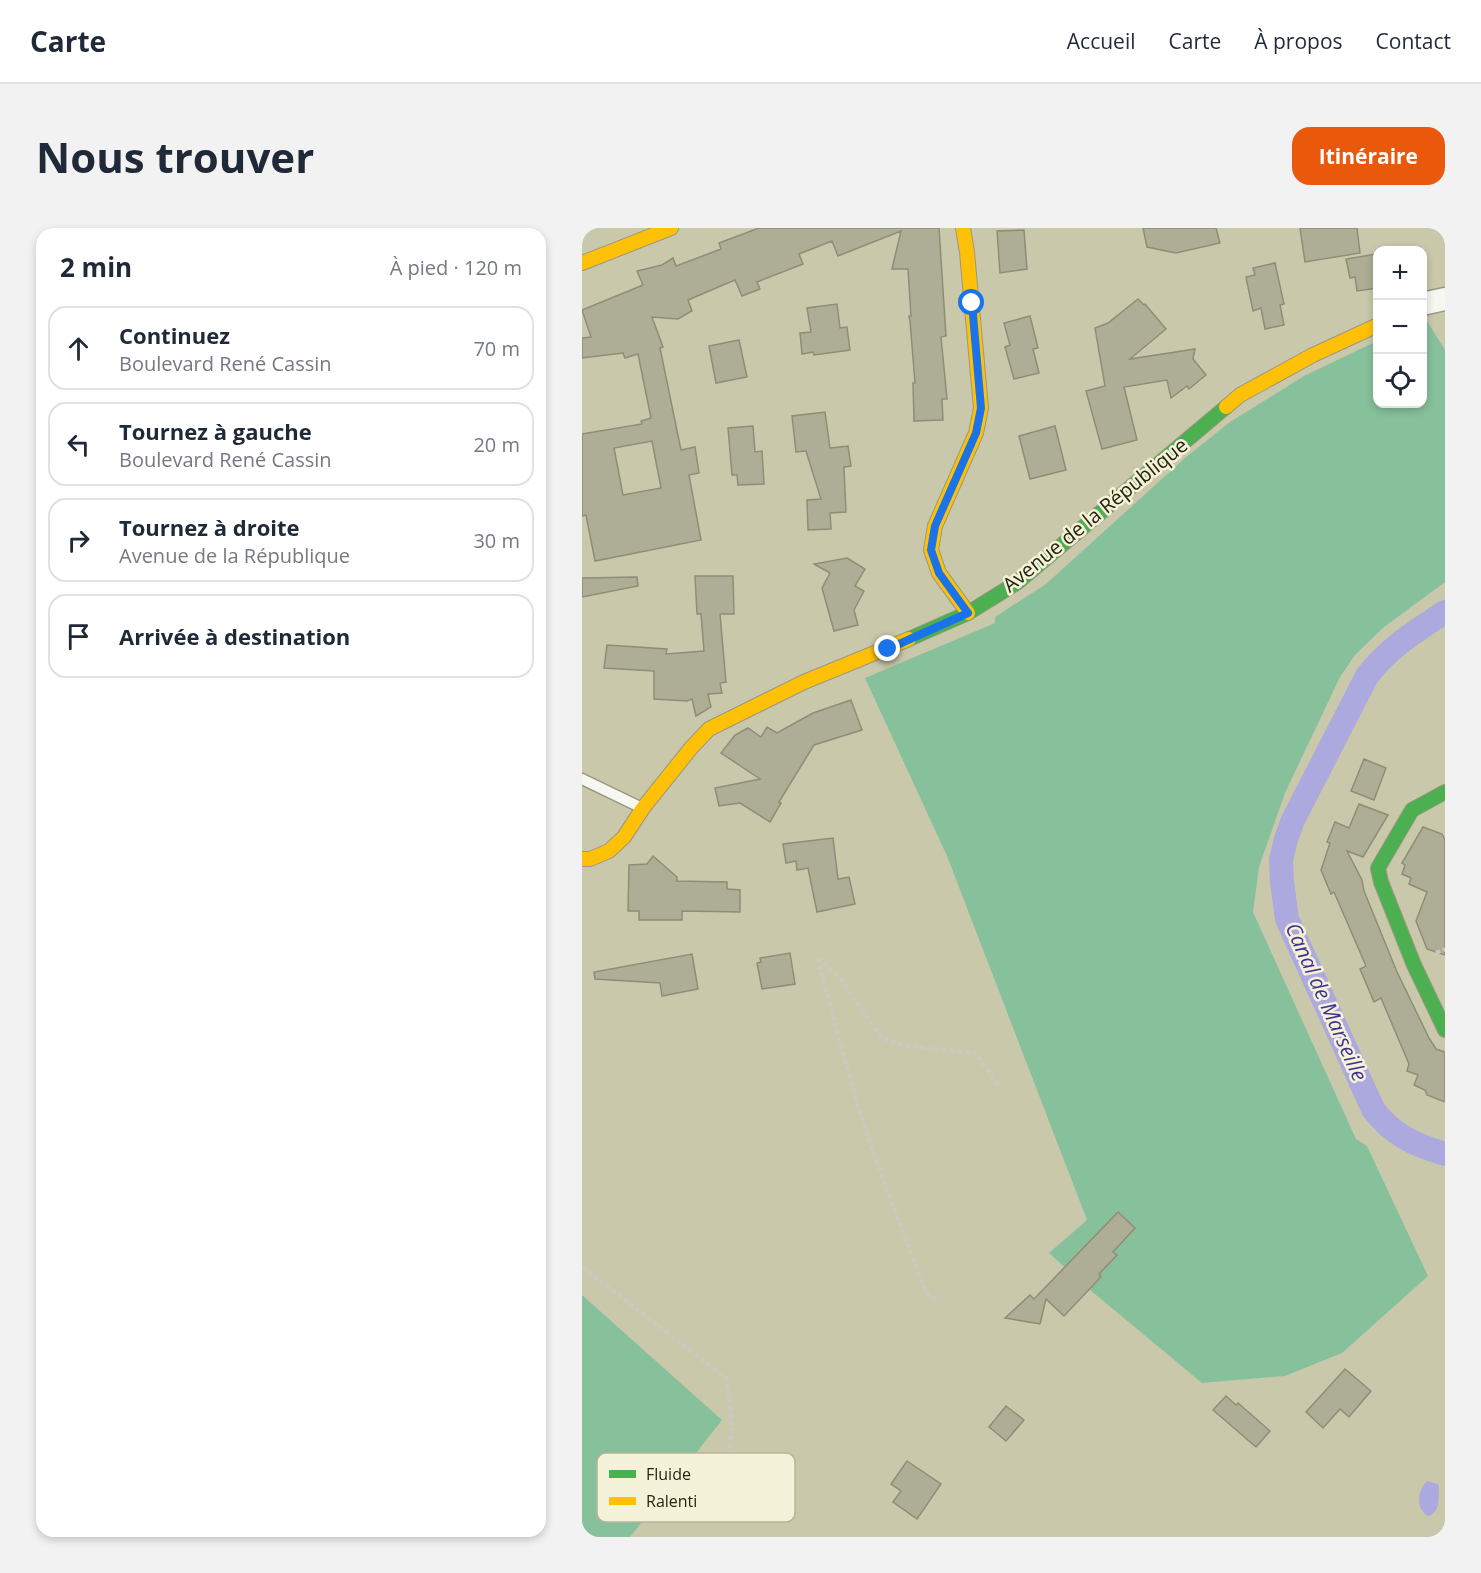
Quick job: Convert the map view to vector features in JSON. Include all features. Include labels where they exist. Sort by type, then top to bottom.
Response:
[{"type":"street","points":[[582,263],[671,228]]},
{"type":"street","points":[[963,228],[968,252],[981,408],[976,433],[935,526],[931,550],[939,573],[968,613]]},
{"type":"street","points":[[1427,303],[1445,299]]},
{"type":"street","name":"Avenue de la République","points":[[582,860],[590,859],[609,850],[624,837],[643,808],[709,729],[804,682],[888,649],[968,613],[1018,582],[1240,395],[1313,355],[1373,327]]},
{"type":"street","points":[[1443,799],[1412,810],[1378,868],[1381,882],[1414,965],[1445,1030]]},
{"type":"lane","points":[[582,779],[643,808]]},
{"type":"path","points":[[940,1302],[929,1295],[924,1287],[875,1158],[858,1107],[817,958],[841,980],[882,1038],[904,1046],[975,1053],[1000,1087]]},
{"type":"path","points":[[582,1267],[726,1378],[732,1412],[730,1453]]},
{"type":"green space","points":[[1427,321],[1445,350],[1445,582],[1384,627],[1355,655],[1340,677],[1285,793],[1259,867],[1253,912],[1356,1139],[1367,1146],[1428,1276],[1342,1353],[1285,1376],[1202,1383],[1049,1253],[1087,1220],[947,856],[865,678],[995,623],[995,617],[1046,584],[1185,458],[1230,422],[1304,376],[1373,343],[1373,408],[1427,408]]},
{"type":"green space","points":[[582,1295],[722,1420],[696,1453],[597,1453],[597,1522],[642,1522],[630,1537],[582,1537]]},
{"type":"water","points":[[1427,1481],[1438,1484],[1439,1487],[1437,1508],[1428,1516],[1421,1509],[1419,1499]]},
{"type":"building","points":[[759,228],[939,228],[946,336],[941,337],[947,399],[942,399],[943,420],[914,421],[913,383],[915,383],[909,316],[911,316],[908,269],[892,269],[901,231],[838,256],[832,241],[799,254],[803,264],[757,282],[760,289],[742,296],[735,280],[688,300],[692,311],[678,319],[652,317],[663,347],[660,348],[681,450],[695,447],[699,473],[689,475],[701,540],[595,561],[586,515],[582,516],[582,434],[642,424],[641,421],[651,418],[638,354],[625,358],[623,353],[582,358],[582,338],[591,337],[582,310],[643,285],[637,271],[662,265],[673,258],[676,266],[721,249],[719,243]],"holes":[[[652,441],[661,488],[623,495],[614,448]]]},
{"type":"building","points":[[1143,228],[1216,228],[1220,243],[1176,253],[1147,247]]},
{"type":"building","points":[[1300,228],[1357,228],[1360,253],[1305,262]]},
{"type":"building","points":[[1024,230],[1027,269],[1000,273],[997,231]]},
{"type":"building","points":[[1373,255],[1373,289],[1357,291],[1355,277],[1350,278],[1346,259]]},
{"type":"building","points":[[1275,263],[1284,304],[1280,305],[1284,325],[1265,329],[1261,308],[1253,311],[1246,277],[1255,275],[1253,268]]},
{"type":"building","points":[[1138,299],[1166,329],[1130,359],[1195,349],[1193,359],[1206,375],[1189,389],[1187,386],[1171,398],[1167,380],[1124,387],[1137,440],[1102,449],[1086,391],[1105,386],[1095,328],[1108,323]]},
{"type":"building","points":[[837,304],[840,328],[847,327],[850,350],[814,355],[813,352],[802,354],[800,333],[811,332],[807,308]]},
{"type":"building","points":[[1030,316],[1038,348],[1033,349],[1039,373],[1014,379],[1005,347],[1010,345],[1004,323]]},
{"type":"building","points":[[739,340],[747,377],[716,383],[709,346]]},
{"type":"building","points":[[825,412],[830,448],[848,446],[851,466],[844,467],[846,512],[830,513],[831,529],[808,530],[807,500],[821,499],[806,451],[796,452],[792,416]]},
{"type":"building","points":[[753,426],[755,452],[762,451],[764,484],[738,485],[737,475],[732,475],[728,428]]},
{"type":"building","points":[[1055,426],[1066,470],[1030,479],[1019,436]]},
{"type":"building","points":[[847,558],[865,569],[855,586],[864,591],[854,610],[858,625],[834,631],[822,588],[830,573],[814,564]]},
{"type":"building","points":[[695,576],[733,576],[734,614],[720,614],[726,682],[720,683],[722,693],[708,694],[711,707],[696,716],[692,699],[687,701],[654,699],[654,671],[604,668],[607,645],[667,649],[666,654],[704,651],[701,614],[697,614]]},
{"type":"building","points":[[637,577],[638,586],[582,597],[582,578]]},
{"type":"building","points":[[851,700],[862,730],[814,745],[779,802],[781,803],[770,822],[740,803],[719,806],[715,788],[760,779],[721,753],[735,735],[748,728],[761,737],[767,727],[777,733],[813,713]]},
{"type":"building","points":[[1364,759],[1386,768],[1374,800],[1351,791]]},
{"type":"building","points":[[1359,804],[1388,815],[1363,857],[1347,851],[1362,880],[1364,891],[1397,972],[1429,1038],[1436,1049],[1445,1052],[1445,1102],[1427,1095],[1425,1090],[1414,1085],[1418,1075],[1407,1071],[1409,1064],[1381,998],[1374,1002],[1360,969],[1366,966],[1334,892],[1331,894],[1321,870],[1330,843],[1327,842],[1335,822],[1349,828]]},
{"type":"building","points":[[1423,827],[1442,834],[1445,840],[1445,955],[1427,949],[1416,921],[1427,892],[1409,884],[1411,878],[1402,874],[1405,865],[1402,863]]},
{"type":"building","points":[[833,838],[838,879],[849,877],[855,904],[817,912],[808,868],[797,870],[796,861],[786,863],[783,844]]},
{"type":"building","points":[[653,856],[677,877],[677,881],[727,882],[727,889],[740,890],[740,912],[682,911],[682,920],[639,920],[639,911],[628,911],[629,865],[647,864]]},
{"type":"building","points":[[790,953],[795,984],[762,989],[757,963],[761,962],[760,958]]},
{"type":"building","points":[[692,954],[698,989],[662,996],[660,983],[595,979],[594,972]]},
{"type":"building","points":[[1118,1212],[1135,1228],[1113,1252],[1117,1255],[1099,1274],[1101,1277],[1064,1316],[1046,1299],[1040,1324],[1005,1318],[1030,1295],[1034,1299]]},
{"type":"building","points":[[1345,1369],[1371,1391],[1349,1417],[1340,1409],[1323,1428],[1306,1412]]},
{"type":"building","points":[[1226,1396],[1236,1405],[1238,1403],[1270,1431],[1256,1447],[1213,1410]]},
{"type":"building","points":[[1006,1406],[1024,1420],[1006,1441],[989,1427]]},
{"type":"building","points":[[907,1461],[941,1484],[917,1519],[893,1502],[901,1491],[891,1484]]},
{"type":"waterway","name":"Canal de Marseille","points":[[1445,612],[1393,648],[1367,676],[1293,820],[1281,860],[1287,919],[1373,1109],[1388,1126],[1405,1138],[1445,1154]]},
{"type":"traffic: fast","points":[[909,639],[968,613],[1018,582],[1226,407]]},
{"type":"traffic: fast","points":[[1445,792],[1412,810],[1378,868],[1381,882],[1414,965],[1445,1030]]},
{"type":"traffic: slow","points":[[582,263],[671,228]]},
{"type":"traffic: slow","points":[[963,228],[981,408],[976,433],[935,526],[931,550],[939,573],[968,613]]},
{"type":"traffic: slow","points":[[1226,407],[1240,395],[1313,355],[1373,327]]},
{"type":"traffic: slow","points":[[582,859],[590,859],[609,851],[624,837],[643,808],[709,729],[804,682],[909,639]]},
{"type":"route","points":[[888,649],[968,613],[939,573],[931,550],[935,526],[976,433],[981,408],[972,303]]}]
